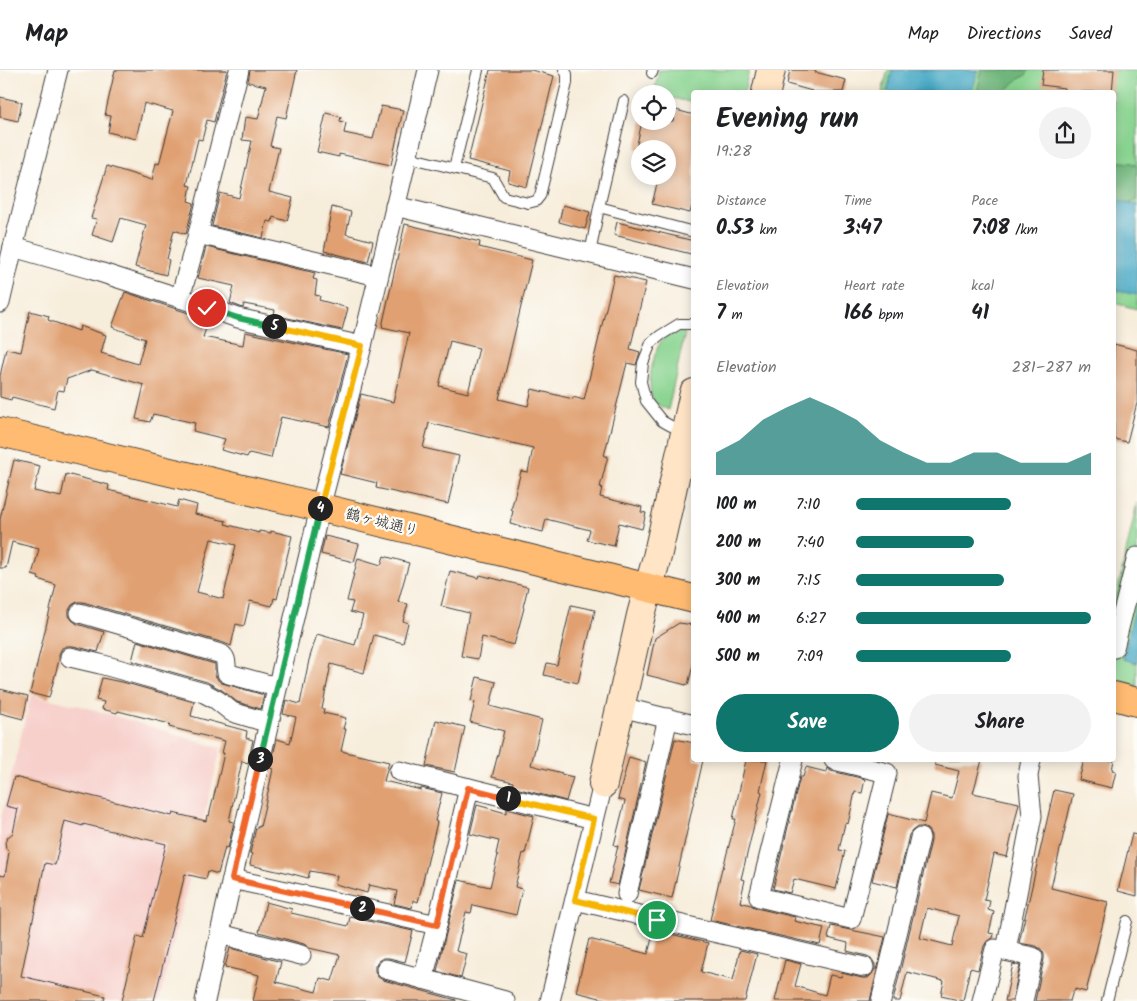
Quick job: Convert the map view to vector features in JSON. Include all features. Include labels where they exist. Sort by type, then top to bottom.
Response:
[{"type":"highway","name":"鶴ヶ城通り","points":[[0,432],[691,598]]},
{"type":"highway","points":[[1116,697],[1137,702]]},
{"type":"street","points":[[0,303],[58,70]]},
{"type":"street","points":[[180,298],[239,70]]},
{"type":"street","points":[[205,1001],[277,687],[320,508],[362,346],[428,70]]},
{"type":"street","points":[[766,90],[771,70]]},
{"type":"street","points":[[395,206],[691,278]]},
{"type":"street","points":[[198,234],[378,276]]},
{"type":"street","points":[[13,247],[90,269],[238,318],[362,346]]},
{"type":"street","points":[[550,1001],[657,557],[691,405]]},
{"type":"street","points":[[1116,640],[1137,556]]},
{"type":"street","points":[[80,613],[221,654],[225,657],[226,668],[229,674],[277,687]]},
{"type":"street","points":[[70,657],[204,693],[217,700],[232,712],[269,723]]},
{"type":"street","points":[[621,706],[691,724]]},
{"type":"street","points":[[627,894],[668,718]]},
{"type":"street","points":[[793,762],[759,897],[851,919],[887,773],[842,762]]},
{"type":"street","points":[[1006,950],[1032,816],[1028,776],[1032,762]]},
{"type":"street","points":[[399,771],[594,819]]},
{"type":"street","points":[[423,979],[468,788]]},
{"type":"street","points":[[881,1001],[920,838]]},
{"type":"street","points":[[232,879],[437,925]]},
{"type":"street","points":[[575,900],[864,968]]},
{"type":"street","points":[[220,934],[301,955]]},
{"type":"street","points":[[982,1001],[995,948],[1033,957],[1023,1001]]},
{"type":"street","points":[[386,969],[505,1001]]},
{"type":"lane","points":[[454,168],[478,70]]},
{"type":"lane","points":[[408,157],[493,178],[504,198],[528,203],[536,201],[540,196],[567,83],[567,74],[564,70]]},
{"type":"lane","points":[[590,254],[624,101]]},
{"type":"lane","points":[[599,207],[691,231]]},
{"type":"lane","points":[[685,429],[671,426],[662,420],[646,401],[641,382],[643,363],[651,344],[661,334],[679,324],[691,324]]},
{"type":"lane","points":[[1106,1001],[1127,921]]},
{"type":"shaded area","points":[[31,695],[85,707],[221,748],[159,1001],[0,1001],[0,822]]},
{"type":"green space","points":[[659,70],[749,71],[744,90],[691,90],[691,102],[676,99],[676,85],[656,85]]},
{"type":"green space","points":[[888,70],[1137,70],[1137,309],[1116,304],[1116,90],[883,90]]},
{"type":"green space","points":[[982,70],[1028,70],[1027,74],[1007,90],[977,90]]},
{"type":"green space","points":[[1116,161],[1132,163],[1137,166],[1137,200],[1123,202],[1116,200]]},
{"type":"green space","points":[[680,332],[685,333],[668,410],[655,402],[651,395],[651,370],[662,340]]},
{"type":"green space","points":[[1137,503],[1137,686],[1116,681],[1116,597]]},
{"type":"water","points":[[892,70],[978,70],[973,90],[887,90]]},
{"type":"water","points":[[1116,200],[1137,205],[1137,295],[1116,290]]},
{"type":"water","points":[[1137,598],[1137,663],[1123,659]]},
{"type":"building","points":[[115,70],[227,70],[214,122],[207,120],[202,140],[198,139],[187,185],[191,186],[188,201],[194,203],[186,234],[174,230],[167,259],[169,260],[166,275],[135,267],[146,225],[121,218],[113,242],[92,235],[97,219],[91,218],[107,166],[152,180],[156,163],[159,164],[173,111],[144,103],[136,139],[108,132],[111,116],[105,115]]},
{"type":"building","points":[[250,70],[297,70],[286,118],[277,116],[270,146],[279,148],[269,192],[293,198],[287,221],[273,217],[272,222],[267,221],[263,238],[212,226],[220,193],[239,198],[252,141],[242,140],[245,117],[258,119],[266,86],[248,82]]},
{"type":"building","points":[[490,70],[531,70],[554,76],[527,187],[508,182],[510,171],[468,160]]},
{"type":"building","points":[[790,70],[815,70],[815,72],[846,80],[844,90],[808,90],[787,84]]},
{"type":"building","points":[[1043,70],[1114,70],[1112,90],[1064,90],[1064,88],[1041,85]]},
{"type":"building","points":[[0,97],[22,102],[18,121],[0,117]]},
{"type":"building","points":[[381,106],[403,110],[391,165],[339,154],[339,157],[317,152],[326,113],[341,117],[340,121],[346,123],[344,133],[373,139]]},
{"type":"building","points":[[676,110],[691,114],[690,213],[652,204],[657,185],[676,185],[676,140],[638,140],[640,130],[676,130]]},
{"type":"building","points":[[563,205],[590,212],[585,229],[559,222]]},
{"type":"building","points":[[332,207],[351,212],[346,234],[373,241],[368,262],[324,251]]},
{"type":"building","points":[[617,222],[691,240],[691,254],[614,235]]},
{"type":"building","points":[[405,224],[480,242],[479,247],[532,260],[499,399],[528,406],[532,389],[584,400],[614,275],[646,282],[630,349],[640,352],[636,365],[627,363],[604,456],[608,456],[600,487],[602,487],[600,497],[642,507],[641,512],[646,513],[642,529],[619,523],[614,546],[587,540],[590,530],[546,519],[543,532],[510,524],[513,511],[511,510],[521,471],[528,472],[533,448],[429,423],[423,448],[459,456],[448,504],[376,488],[377,483],[340,474],[361,394],[393,402],[409,333],[382,327]],"holes":[[[450,341],[479,348],[468,393],[439,386]]]},
{"type":"building","points":[[206,247],[315,273],[313,279],[317,280],[315,295],[320,296],[319,300],[348,308],[342,330],[274,315],[275,310],[244,304],[243,308],[230,303],[234,286],[198,278]]},
{"type":"building","points":[[125,292],[209,320],[203,337],[243,345],[245,332],[348,354],[329,427],[281,417],[271,458],[249,453],[247,457],[221,450],[225,439],[193,431],[195,423],[153,414],[150,422],[136,419],[144,385],[92,370],[67,379],[64,391],[58,390],[54,408],[12,397],[11,400],[0,397],[0,376],[6,349],[21,352],[30,311],[49,316],[48,320],[79,331],[80,326],[106,335],[101,353],[138,364],[145,339],[112,327]]},
{"type":"building","points":[[1116,345],[1137,350],[1137,403],[1127,442],[1116,439]]},
{"type":"building","points":[[14,460],[40,466],[34,491],[61,497],[66,474],[109,485],[108,490],[177,507],[179,500],[197,505],[195,514],[226,521],[225,524],[259,533],[259,531],[271,533],[271,531],[292,536],[277,599],[274,598],[272,606],[250,601],[244,626],[236,624],[231,646],[83,602],[77,602],[72,605],[69,610],[69,616],[72,620],[77,624],[104,632],[98,652],[73,646],[62,648],[49,698],[30,693],[56,585],[32,575],[39,549],[12,542],[6,568],[0,568],[0,519]],"holes":[[[211,539],[236,545],[223,599],[197,592]]]},
{"type":"building","points":[[325,536],[359,544],[354,562],[321,554]]},
{"type":"building","points":[[384,556],[409,563],[398,602],[408,604],[403,621],[408,623],[403,643],[374,635],[364,673],[331,664],[322,709],[324,709],[323,713],[346,718],[343,729],[346,729],[341,751],[389,762],[384,781],[442,793],[418,902],[413,900],[412,908],[394,904],[397,891],[369,885],[367,893],[335,884],[337,876],[310,871],[308,878],[250,865],[252,854],[250,853],[256,828],[260,827],[273,769],[270,768],[277,739],[290,743],[296,717],[283,714],[286,700],[300,704],[309,660],[317,634],[355,645],[363,615],[350,612],[353,602],[347,601],[358,558],[381,565]]},
{"type":"building","points":[[450,571],[479,578],[480,575],[528,587],[514,645],[482,637],[478,659],[461,656],[469,613],[441,606]]},
{"type":"building","points":[[571,605],[595,610],[578,683],[544,675],[547,663],[557,665]]},
{"type":"building","points":[[679,623],[691,625],[691,673],[688,685],[647,675],[655,638]]},
{"type":"building","points":[[137,641],[215,664],[215,676],[222,683],[264,695],[261,709],[237,702],[222,690],[207,682],[132,661]]},
{"type":"building","points":[[477,677],[496,682],[490,706],[542,720],[531,765],[573,777],[566,801],[512,787],[513,782],[492,777],[504,731],[470,722],[475,702],[471,701]]},
{"type":"building","points":[[102,678],[194,702],[191,716],[247,731],[246,738],[253,740],[248,763],[242,761],[229,821],[234,822],[228,848],[225,847],[218,874],[208,871],[206,879],[185,874],[154,1001],[122,1001],[137,936],[143,938],[166,844],[65,821],[55,865],[45,863],[21,976],[105,996],[104,1001],[0,1001],[0,875],[5,876],[9,852],[6,849],[5,842],[13,833],[18,809],[6,806],[14,777],[172,816],[173,813],[206,821],[207,815],[209,816],[224,753],[222,753],[225,741],[169,727],[170,724],[102,709],[104,702],[96,700]]},
{"type":"building","points":[[0,689],[28,696],[23,719],[0,713]]},
{"type":"building","points":[[436,720],[465,727],[455,772],[426,766]]},
{"type":"building","points":[[675,739],[691,742],[691,762],[703,762],[672,898],[639,890]]},
{"type":"building","points":[[629,757],[646,762],[618,885],[609,883],[618,846],[614,845],[625,801],[618,799]]},
{"type":"building","points":[[746,762],[767,762],[760,791],[762,792],[741,879],[745,880],[740,902],[756,908],[795,917],[794,921],[824,928],[820,945],[710,920],[736,819],[733,819]]},
{"type":"building","points":[[935,762],[981,762],[973,793],[1019,803],[1007,857],[994,854],[984,900],[990,901],[988,910],[994,912],[989,933],[994,934],[993,938],[987,941],[984,946],[978,970],[970,968],[963,1001],[941,996],[944,981],[907,972],[900,1001],[893,1001],[931,835],[923,827],[917,827],[909,835],[897,887],[872,881],[888,814],[924,823],[931,793],[952,798],[959,771],[935,765]],"holes":[[[927,908],[959,916],[952,946],[920,938]]]},
{"type":"building","points":[[1084,762],[1114,762],[1112,770],[1116,771],[1112,788],[1079,780]]},
{"type":"building","points":[[806,767],[826,772],[827,768],[831,771],[865,779],[862,793],[855,792],[848,824],[845,823],[839,850],[845,851],[836,889],[794,879],[790,893],[773,889],[800,777],[803,777]]},
{"type":"building","points":[[1054,790],[1073,794],[1051,888],[1108,902],[1086,992],[1075,989],[1070,1001],[1035,1001],[1044,954],[1036,946],[1019,943]]},
{"type":"building","points":[[477,805],[506,813],[507,809],[534,816],[515,887],[522,889],[516,915],[473,905],[471,913],[466,912],[456,951],[467,954],[461,978],[437,971],[459,880],[490,887],[498,855],[496,854],[499,841],[470,834]]},
{"type":"building","points":[[1132,834],[1137,835],[1137,896],[1118,891]]},
{"type":"building","points":[[266,902],[292,909],[291,913],[348,926],[350,917],[413,931],[405,962],[383,958],[375,966],[378,977],[456,1001],[253,1001],[259,975],[225,967],[230,948],[281,962],[276,982],[316,992],[320,978],[332,981],[340,955],[309,948],[304,944],[259,932]]},
{"type":"building","points":[[831,926],[885,937],[870,1001],[775,1001],[785,960],[801,964],[795,986],[825,995],[830,975],[841,977],[842,973],[868,978],[872,974],[875,964],[871,958],[847,951],[848,943],[828,938]]},
{"type":"building","points":[[654,930],[708,943],[701,972],[733,980],[740,950],[757,954],[745,1001],[612,1001],[576,992],[589,939],[648,954]]},
{"type":"building","points":[[1013,964],[1020,966],[1012,1001],[1005,1001]]},
{"type":"route","points":[[207,308],[238,318],[362,346],[320,508],[232,879],[437,925],[468,788],[594,819],[575,900],[657,920]]}]
